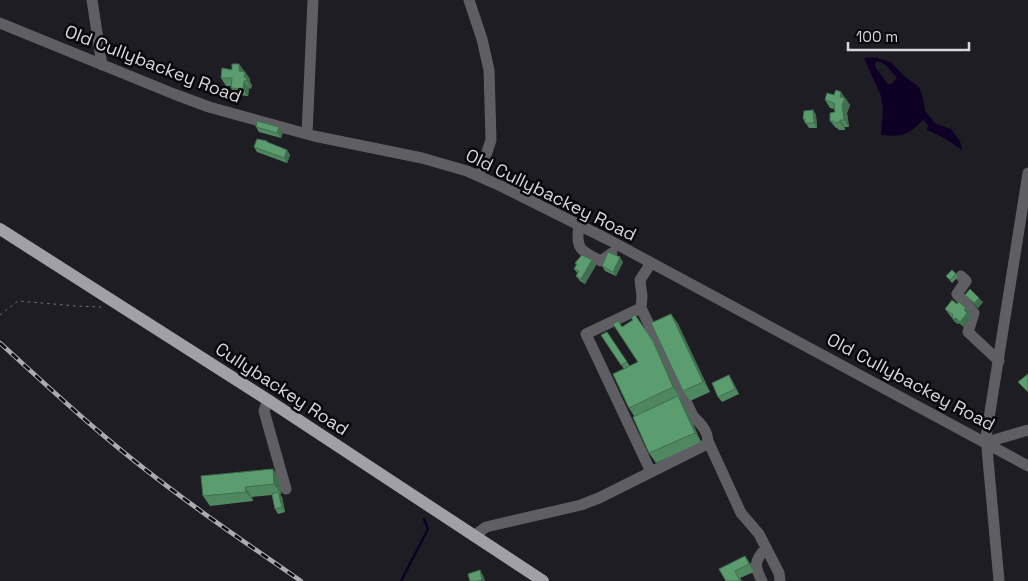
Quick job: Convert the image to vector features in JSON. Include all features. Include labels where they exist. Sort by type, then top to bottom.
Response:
[{"type":"main road","name":"Cullybackey Road","points":[[0,229],[268,400],[543,581]]},
{"type":"street","points":[[92,0],[102,64]]},
{"type":"street","points":[[307,134],[313,0]]},
{"type":"street","points":[[469,0],[482,39],[489,70],[491,140],[479,176]]},
{"type":"street","name":"Old Cullybackey Road","points":[[0,23],[208,107],[307,134],[422,158],[468,171],[579,225],[987,442],[1028,466]]},
{"type":"street","points":[[999,581],[986,437],[1028,173]]},
{"type":"street","points":[[579,225],[577,240],[579,247],[584,252],[601,260],[612,253]]},
{"type":"street","points":[[651,263],[640,280],[641,308],[693,416],[703,426],[741,513],[759,534],[779,573],[780,581]]},
{"type":"street","points":[[961,276],[966,282],[957,294],[974,313],[968,332],[999,361]]},
{"type":"street","points":[[641,308],[586,334],[651,472]]},
{"type":"street","points":[[268,400],[264,411],[286,489]]},
{"type":"street","points":[[987,442],[1028,430]]},
{"type":"street","points":[[474,536],[486,527],[581,505],[707,444],[708,441]]},
{"type":"street","points":[[762,581],[756,562],[758,556],[766,548]]},
{"type":"path","points":[[0,315],[18,301],[99,307],[106,307],[111,301]]},
{"type":"shaded area","points":[[873,57],[891,62],[903,75],[919,87],[925,111],[936,124],[951,129],[960,141],[962,150],[927,130],[928,125],[923,120],[904,134],[894,136],[881,135],[883,109],[881,96],[864,58]],"holes":[[[878,61],[887,66],[897,78],[891,84],[888,84],[875,67],[875,63]]]},
{"type":"building","points":[[232,64],[239,64],[239,71],[245,72],[244,77],[247,78],[244,81],[243,89],[231,88],[232,78],[221,78],[222,68],[232,70]]},
{"type":"building","points":[[836,90],[841,92],[840,97],[845,98],[842,105],[844,120],[834,123],[830,121],[830,113],[835,112],[834,103],[825,100],[827,93],[834,95]]},
{"type":"building","points":[[813,110],[814,123],[805,123],[805,119],[803,119],[804,111]]},
{"type":"building","points":[[257,121],[279,127],[277,133],[256,127]]},
{"type":"building","points":[[257,139],[267,141],[287,150],[284,158],[254,147]]},
{"type":"building","points":[[608,252],[620,257],[613,272],[602,266]]},
{"type":"building","points":[[582,255],[592,260],[581,279],[576,276],[579,271],[574,269],[577,264],[575,263]]},
{"type":"building","points":[[952,270],[956,274],[950,280],[946,276]]},
{"type":"building","points":[[970,289],[979,298],[974,303],[965,295]]},
{"type":"building","points":[[952,300],[957,304],[959,302],[966,308],[964,310],[967,313],[960,322],[956,318],[954,319],[953,315],[945,309]]},
{"type":"building","points":[[671,314],[703,382],[683,391],[651,323]]},
{"type":"building","points":[[635,315],[653,341],[673,387],[629,408],[613,374],[638,362],[613,324],[618,321],[622,327],[633,320],[631,318]]},
{"type":"building","points":[[607,332],[627,362],[621,365],[601,335]]},
{"type":"building","points":[[1028,374],[1028,392],[1018,382]]},
{"type":"building","points":[[729,375],[735,389],[718,397],[712,383]]},
{"type":"building","points":[[678,396],[695,433],[649,453],[633,417]]},
{"type":"building","points":[[273,469],[274,484],[245,487],[246,492],[203,496],[201,476]]},
{"type":"building","points":[[278,492],[282,507],[275,509],[272,494]]},
{"type":"building","points":[[745,556],[749,564],[735,571],[740,581],[726,581],[719,569]]},
{"type":"building","points":[[480,570],[482,580],[470,581],[468,574]]},
{"type":"waterway","points":[[401,581],[428,529],[424,519]]},
{"type":"railway","points":[[0,343],[85,419],[146,470],[223,527],[301,581]]}]
